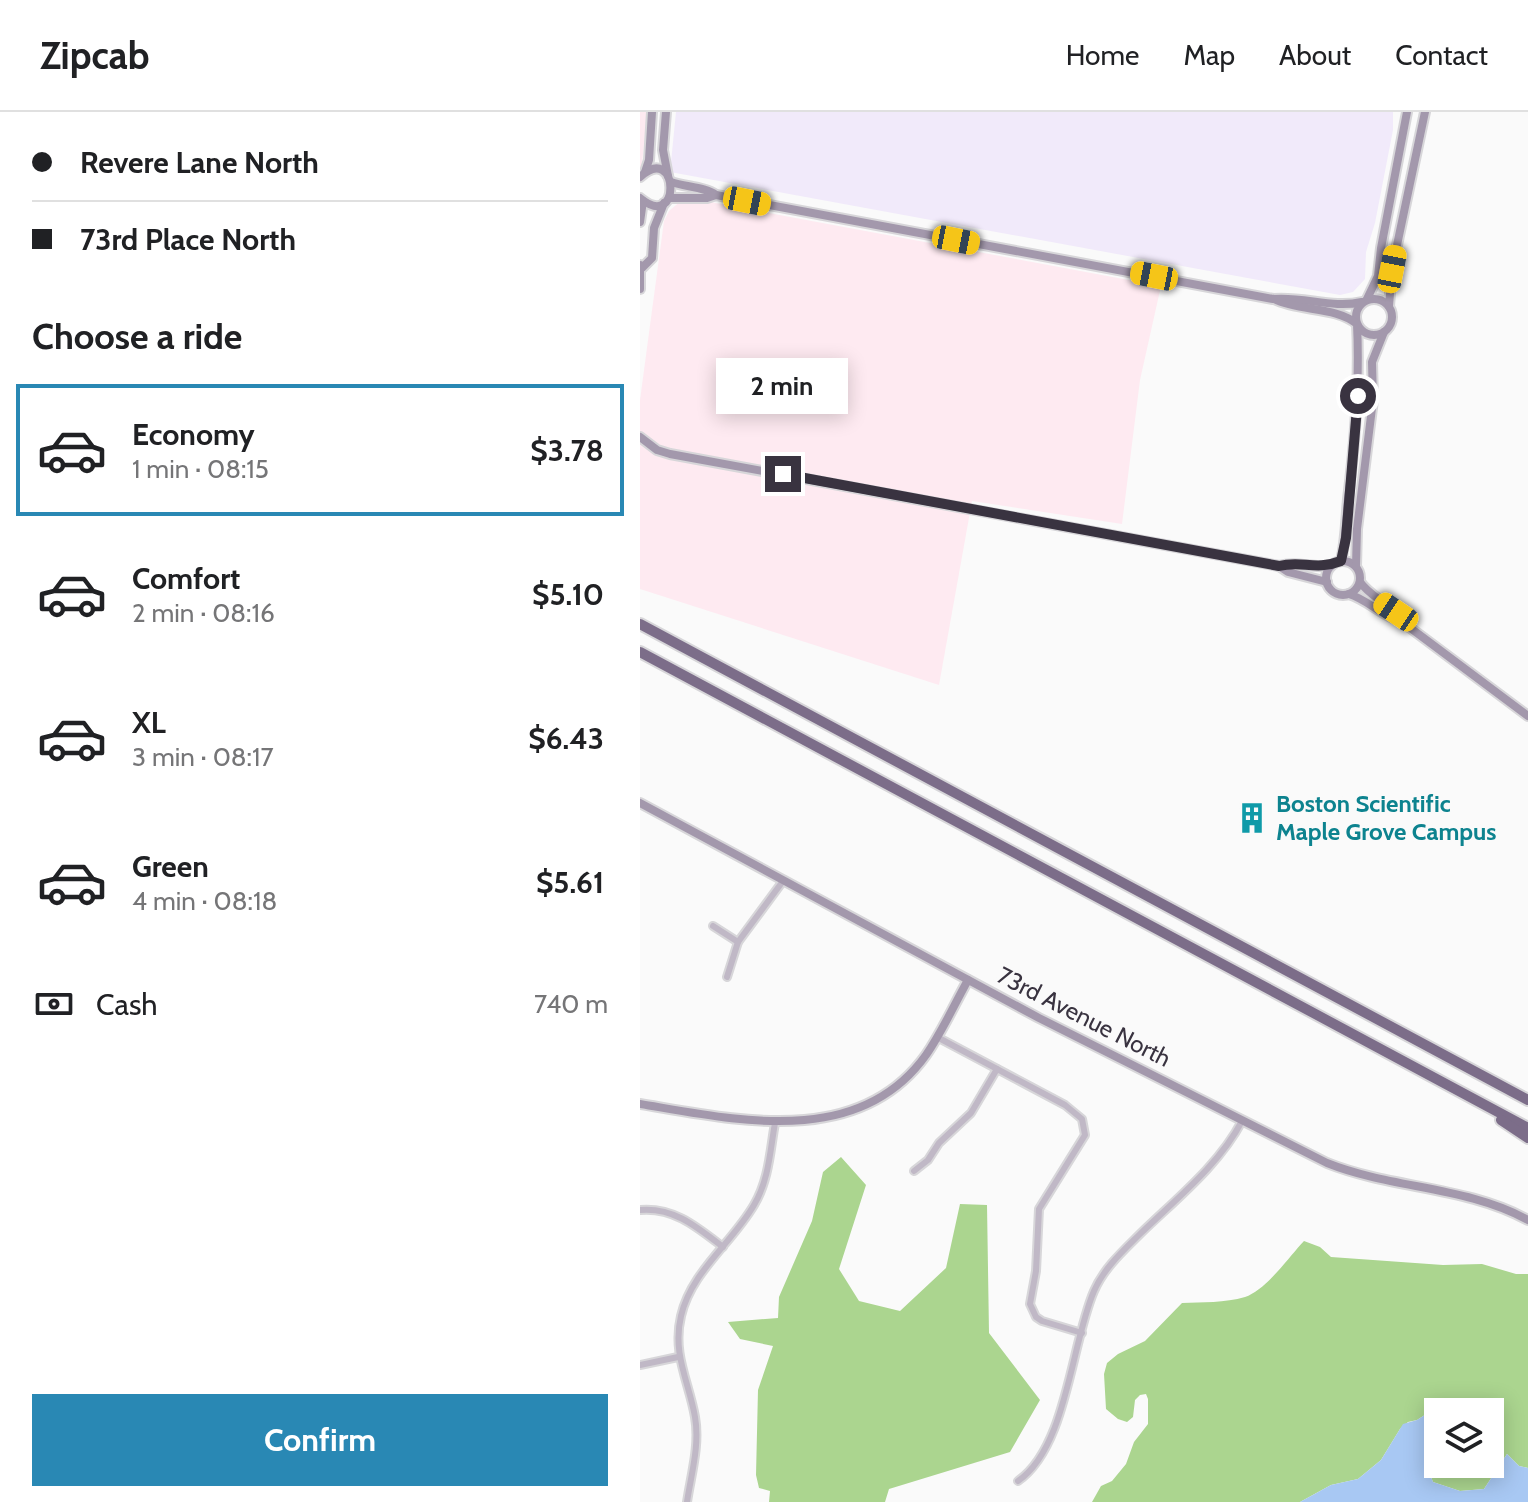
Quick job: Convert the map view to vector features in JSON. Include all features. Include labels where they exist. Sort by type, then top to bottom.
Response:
[{"type":"highway","points":[[640,624],[1528,1099]]},
{"type":"highway","points":[[640,652],[1528,1128]]},
{"type":"highway","points":[[1439,1079],[1528,1138]]},
{"type":"street","points":[[643,174],[649,160],[652,112]]},
{"type":"street","points":[[640,289],[641,266],[652,258],[654,228],[666,200],[670,179],[663,150],[666,112]]},
{"type":"street","points":[[1341,561],[1346,538],[1358,396],[1356,313],[1378,276],[1407,112]]},
{"type":"street","points":[[1401,621],[1396,612],[1368,593],[1360,582],[1356,566],[1357,529],[1373,400],[1372,362],[1391,323],[1389,306],[1394,257],[1425,112]]},
{"type":"street","points":[[643,174],[660,171],[691,189],[709,190],[716,195],[1273,299],[1285,305],[1342,315],[1372,335],[1384,332]]},
{"type":"street","points":[[640,222],[641,199],[653,205],[666,200],[716,195]]},
{"type":"street","points":[[1273,299],[1287,297],[1347,306],[1379,299],[1389,306]]},
{"type":"street","points":[[641,438],[657,450],[670,454],[1279,566],[1288,572],[1327,582],[1338,594],[1362,598],[1391,618],[1401,621],[1528,716]]},
{"type":"street","points":[[1279,566],[1289,563],[1331,566],[1341,561],[1356,566]]},
{"type":"street","points":[[1327,582],[1331,566]]},
{"type":"street","points":[[1349,594],[1360,582]]},
{"type":"street","name":"73rd Avenue North","points":[[640,803],[968,980],[1340,1168],[1470,1198],[1528,1220]]},
{"type":"street","points":[[727,977],[738,942],[783,881]]},
{"type":"street","points":[[713,926],[738,942]]},
{"type":"street","points":[[640,1104],[735,1120],[775,1123],[839,1114],[878,1098],[912,1072],[937,1037],[968,980]]},
{"type":"street","points":[[937,1037],[1065,1105],[1084,1124],[1084,1141],[1039,1209],[1036,1271],[1030,1304],[1036,1317],[1042,1321],[1082,1333]]},
{"type":"street","points":[[914,1171],[971,1113],[997,1069]]},
{"type":"street","points":[[1018,1481],[1038,1463],[1053,1433],[1094,1292],[1109,1267],[1227,1148],[1242,1121]]},
{"type":"street","points":[[687,1502],[697,1432],[678,1357],[679,1324],[687,1298],[760,1193],[775,1123]]},
{"type":"street","points":[[640,1210],[674,1214],[723,1247]]},
{"type":"street","points":[[640,1365],[678,1357]]},
{"type":"shaded area","points":[[640,112],[647,112],[640,185]]},
{"type":"shaded area","points":[[676,112],[1393,112],[1393,130],[1375,223],[1366,252],[1365,279],[1353,292],[1340,295],[670,172]]},
{"type":"shaded area","points":[[682,200],[705,201],[1161,286],[1140,380],[1122,524],[972,501],[939,685],[640,589],[640,400],[664,221],[669,211]]},
{"type":"green space","points":[[841,1157],[866,1185],[839,1269],[859,1301],[900,1311],[946,1268],[960,1204],[987,1205],[989,1333],[1040,1400],[1010,1452],[889,1489],[885,1502],[769,1502],[770,1491],[759,1488],[756,1475],[758,1390],[773,1346],[740,1339],[728,1322],[778,1318],[779,1297],[812,1221],[823,1172]]},
{"type":"green space","points":[[1304,1241],[1320,1247],[1331,1257],[1443,1265],[1482,1264],[1516,1274],[1528,1274],[1528,1468],[1519,1466],[1507,1454],[1504,1459],[1504,1398],[1424,1398],[1424,1415],[1400,1429],[1381,1460],[1358,1479],[1331,1485],[1300,1502],[1092,1502],[1101,1486],[1112,1481],[1126,1464],[1134,1442],[1148,1424],[1146,1394],[1135,1400],[1133,1417],[1127,1422],[1106,1409],[1104,1374],[1107,1363],[1145,1341],[1182,1303],[1245,1297],[1269,1280]]},
{"type":"green space","points":[[1431,1478],[1491,1478],[1484,1489],[1460,1491],[1433,1482]]},
{"type":"water","points":[[1424,1415],[1424,1478],[1431,1478],[1433,1482],[1460,1491],[1484,1489],[1491,1478],[1504,1478],[1504,1459],[1507,1454],[1519,1466],[1528,1468],[1528,1502],[1300,1502],[1331,1485],[1358,1479],[1381,1460],[1403,1424]]},
{"type":"place","name":"Boston Scientific Maple Grove Campus","points":[[1252,818]]},
{"type":"route","points":[[783,474],[1279,566],[1289,563],[1331,566],[1341,561],[1346,538],[1358,396]]}]
